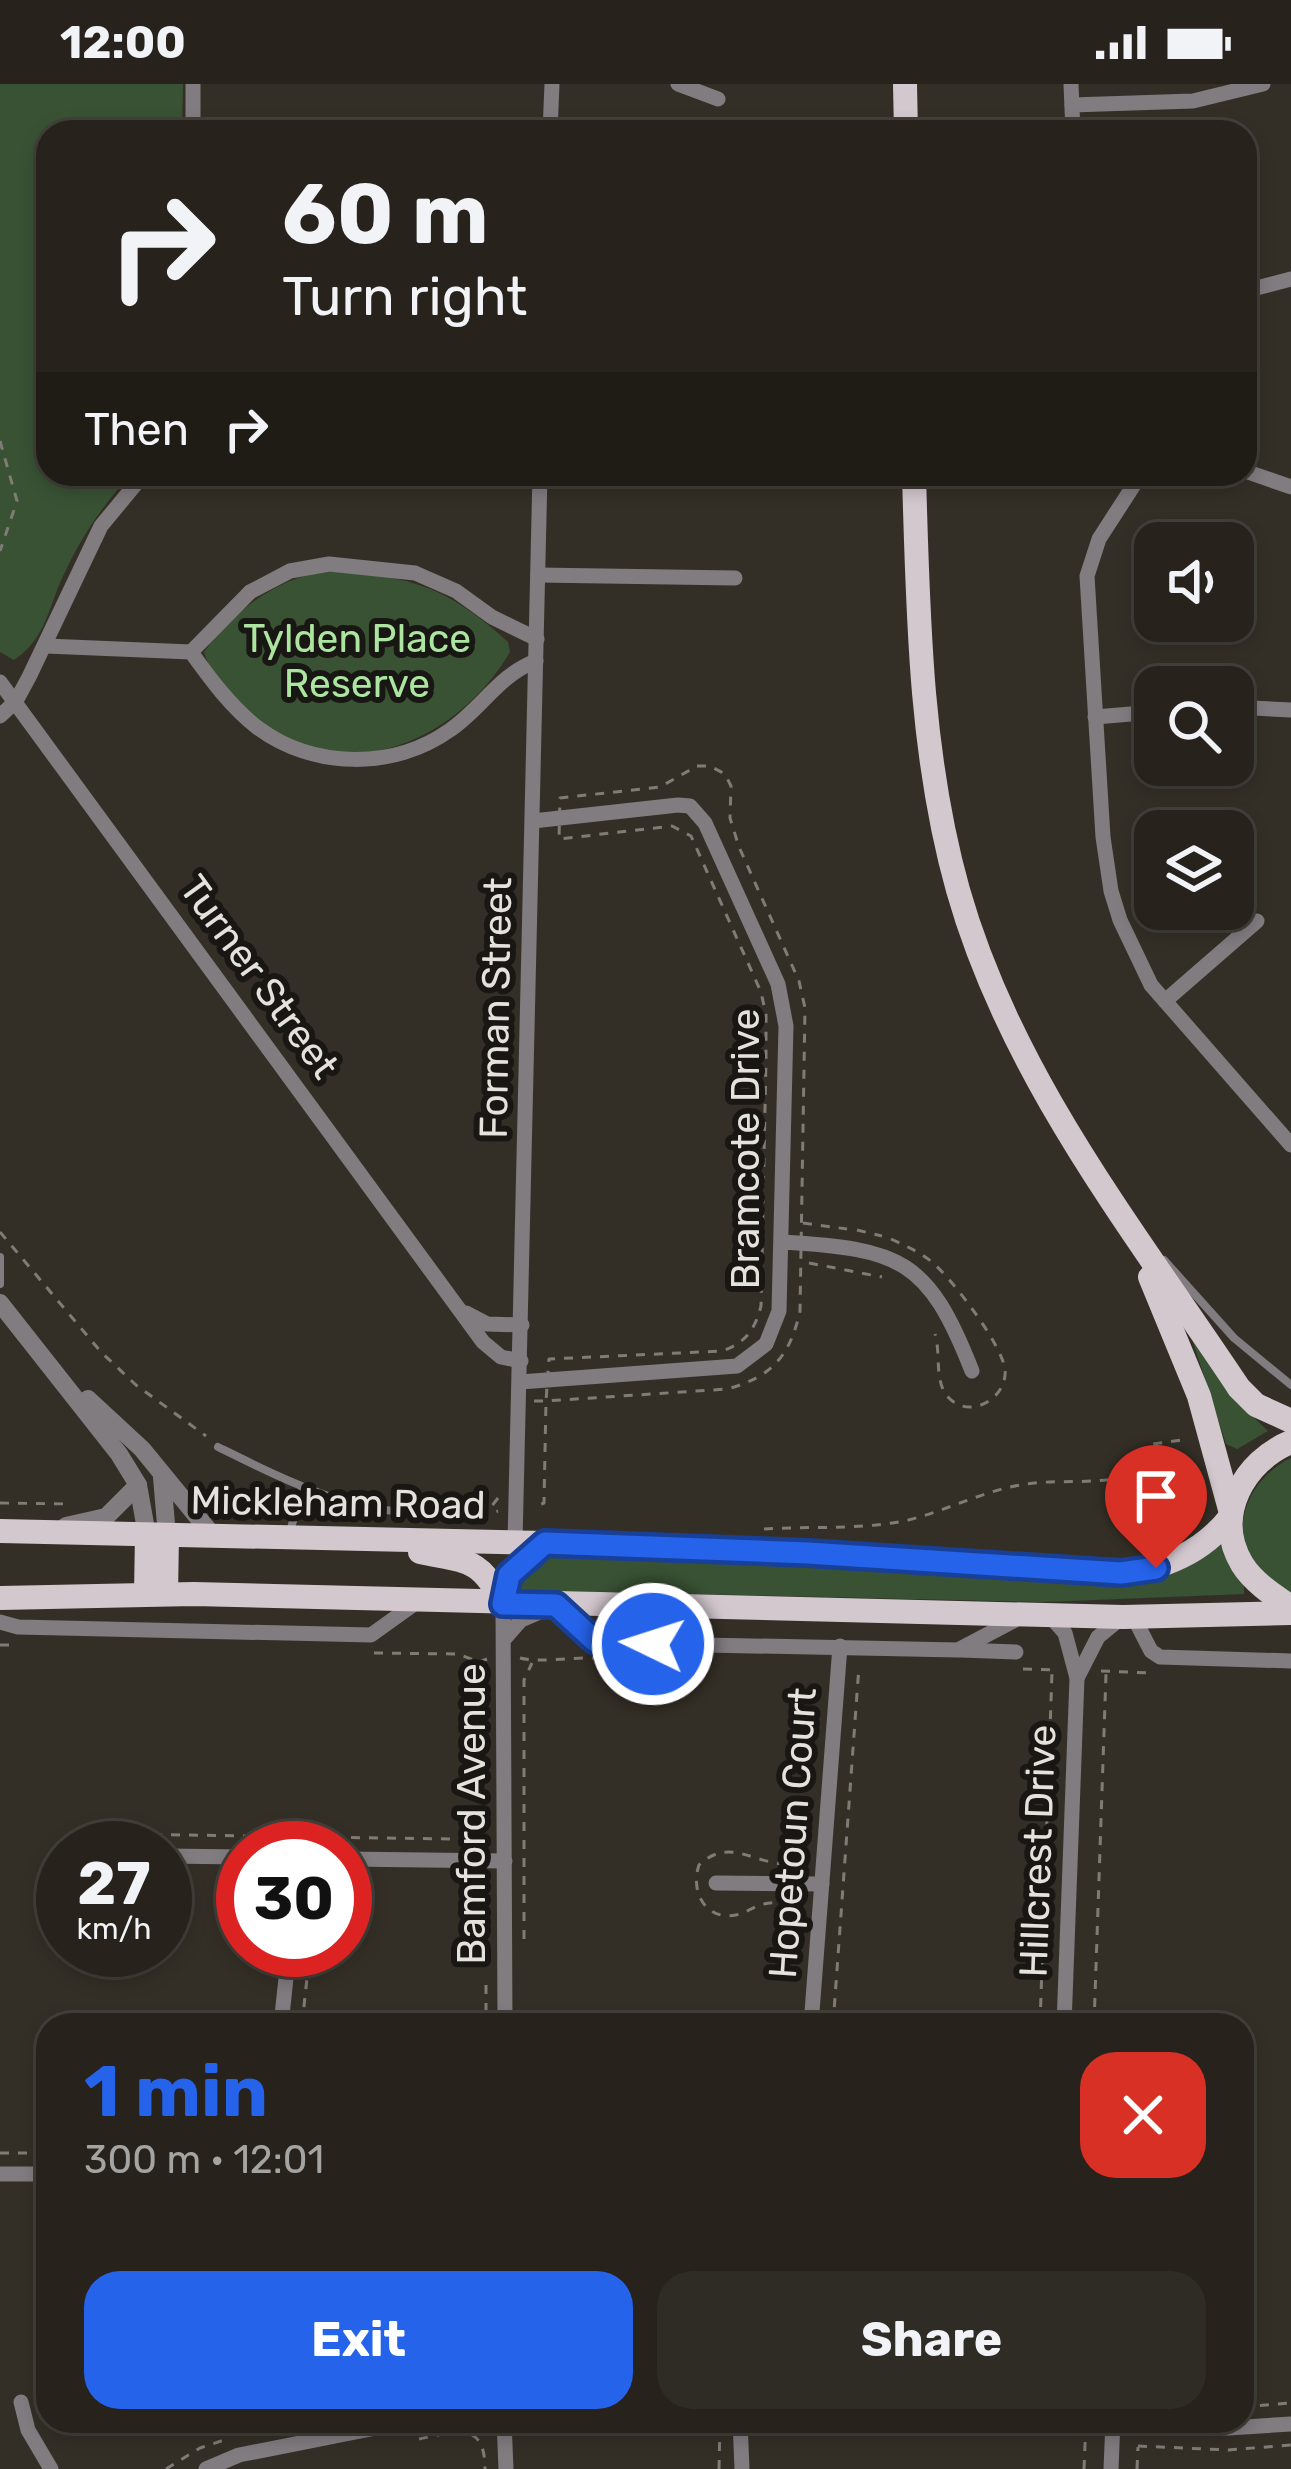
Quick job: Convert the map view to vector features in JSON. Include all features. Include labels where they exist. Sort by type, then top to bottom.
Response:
[{"type":"main road","points":[[905,84],[906,120]]},
{"type":"main road","points":[[915,486],[925,712],[942,824],[978,951],[1054,1110],[1122,1217],[1239,1388],[1256,1405],[1291,1421]]},
{"type":"main road","points":[[1122,1217],[1180,1343],[1208,1425],[1241,1562],[1291,1610]]},
{"type":"main road","points":[[1231,1515],[1250,1470],[1267,1454],[1291,1442]]},
{"type":"main road","name":"Mickleham Road","points":[[0,1531],[545,1543],[808,1553],[1121,1573],[1175,1561],[1222,1528],[1231,1515]]},
{"type":"main road","points":[[156,1594],[157,1535]]},
{"type":"main road","points":[[359,1540],[464,1562],[488,1574],[503,1604]]},
{"type":"main road","points":[[503,1604],[509,1575],[545,1543]]},
{"type":"main road","points":[[0,1598],[156,1594],[1128,1616],[1291,1610]]},
{"type":"street","points":[[193,84],[193,120]]},
{"type":"street","points":[[550,120],[552,84]]},
{"type":"street","points":[[678,84],[718,99]]},
{"type":"street","points":[[1071,84],[1072,120]]},
{"type":"street","points":[[1072,105],[1193,101],[1262,84]]},
{"type":"street","points":[[1257,288],[1291,279]]},
{"type":"street","points":[[1257,475],[1291,487]]},
{"type":"street","points":[[0,716],[16,701],[46,646],[101,526],[134,486]]},
{"type":"street","name":"Forman Street","points":[[514,1542],[540,486]]},
{"type":"street","points":[[1134,486],[1099,539],[1087,576],[1111,891],[1131,948],[1165,1001],[1291,1145]]},
{"type":"street","points":[[46,646],[191,652],[250,592],[290,572],[329,564],[415,573],[456,591],[492,617],[537,639]]},
{"type":"street","points":[[538,574],[735,578]]},
{"type":"street","points":[[191,652],[220,692],[258,728],[289,746],[344,760],[417,749],[459,724],[506,676],[536,661]]},
{"type":"street","name":"Turner Street","points":[[0,682],[483,1342],[501,1357],[521,1361]]},
{"type":"street","points":[[1254,708],[1291,710]]},
{"type":"street","points":[[1095,717],[1134,714]]},
{"type":"street","name":"Bramcote Drive","points":[[520,1382],[718,1370],[754,1356],[776,1327],[782,1242],[784,1003],[705,823],[689,806],[678,805],[533,821]]},
{"type":"street","points":[[1165,1001],[1257,921]]},
{"type":"street","points":[[782,1242],[880,1256],[921,1276],[946,1309],[972,1371]]},
{"type":"street","points":[[0,1303],[61,1376],[138,1485],[157,1535]]},
{"type":"street","points":[[464,1311],[487,1324],[522,1324]]},
{"type":"street","points":[[61,1376],[142,1449],[214,1537]]},
{"type":"street","points":[[157,1535],[161,1472]]},
{"type":"street","points":[[38,1531],[106,1517],[138,1485]]},
{"type":"street","points":[[0,1622],[18,1627],[371,1635],[419,1601]]},
{"type":"street","name":"Bamford Avenue","points":[[503,1604],[505,2013]]},
{"type":"street","points":[[506,1637],[521,1620],[556,1605],[586,1636],[606,1643],[1016,1652]]},
{"type":"street","points":[[958,1650],[1037,1615]]},
{"type":"street","name":"Hillcrest Drive","points":[[1037,1615],[1065,1633],[1077,1678],[1064,2013]]},
{"type":"street","points":[[1128,1616],[1151,1652],[1160,1657],[1291,1661]]},
{"type":"street","name":"Hillcrest Drive","points":[[1077,1678],[1098,1637],[1128,1616]]},
{"type":"street","name":"Hopetoun Court","points":[[812,2013],[839,1646]]},
{"type":"street","points":[[372,1859],[505,1861]]},
{"type":"street","points":[[716,1883],[822,1884]]},
{"type":"street","points":[[282,2013],[287,1977]]},
{"type":"street","points":[[0,2174],[36,2174]]},
{"type":"street","points":[[21,2402],[28,2430],[51,2469]]},
{"type":"street","points":[[1254,2426],[1291,2424]]},
{"type":"street","points":[[206,2469],[239,2455],[350,2433]]},
{"type":"street","points":[[504,2433],[506,2469]]},
{"type":"street","points":[[739,2433],[742,2469]]},
{"type":"street","points":[[1111,2469],[1113,2433]]},
{"type":"lane","points":[[1122,1217],[1234,1338],[1291,1385]]},
{"type":"lane","points":[[0,1257],[0,1284]]},
{"type":"lane","points":[[218,1447],[302,1487],[386,1513],[431,1513]]},
{"type":"lane","points":[[289,1537],[302,1487]]},
{"type":"path","points":[[0,440],[17,501],[0,551]]},
{"type":"path","points":[[698,766],[724,774],[731,786],[730,818],[739,848],[799,981],[806,1008],[801,1243],[800,1311],[794,1338],[777,1364],[756,1381],[727,1389],[546,1401],[549,1359],[735,1347],[756,1324],[762,1284],[766,1015],[761,992],[692,836],[672,826],[560,839],[560,798],[660,787],[698,766]]},
{"type":"path","points":[[0,1232],[101,1352],[218,1447]]},
{"type":"path","points":[[749,1529],[898,1522],[945,1511],[1012,1486],[1113,1480],[1131,1475],[1147,1444],[1188,1442]]},
{"type":"path","points":[[516,1508],[534,1507],[539,1515]]},
{"type":"path","points":[[524,1956],[524,1680],[534,1661]]},
{"type":"path","points":[[834,2013],[859,1664]]},
{"type":"path","points":[[1040,2013],[1052,1670]]},
{"type":"path","points":[[1094,2013],[1106,1672]]},
{"type":"path","points":[[192,1835],[452,1839],[481,1831],[486,1861],[481,1890],[486,1905]]},
{"type":"path","points":[[466,1879],[481,1890]]},
{"type":"path","points":[[303,2013],[307,1977]]},
{"type":"path","points":[[486,1977],[486,2013]]},
{"type":"path","points":[[0,2153],[36,2153]]},
{"type":"path","points":[[1254,2406],[1291,2403]]},
{"type":"path","points":[[411,2440],[450,2433]]},
{"type":"path","points":[[471,2433],[482,2445],[485,2469]]},
{"type":"path","points":[[719,2469],[720,2433]]},
{"type":"path","points":[[1084,2469],[1086,2433]]},
{"type":"path","points":[[1137,2469],[1138,2446],[1228,2450],[1291,2445]]},
{"type":"green space","points":[[0,84],[183,84],[182,120],[36,120],[36,486],[121,486],[80,544],[34,641],[14,660],[0,652]]},
{"type":"green space","name":"Tylden Place Reserve","points":[[324,571],[379,576],[424,587],[465,607],[508,642],[510,652],[460,711],[396,746],[360,753],[324,751],[288,739],[231,695],[204,652],[256,600],[289,582]]},
{"type":"green space","points":[[1192,1339],[1268,1431],[1237,1449],[1226,1444]]},
{"type":"green space","points":[[1291,1458],[1291,1593],[1259,1570],[1243,1539],[1243,1522],[1264,1478]]},
{"type":"green space","points":[[1220,1540],[1244,1583],[1244,1594],[1045,1602],[517,1590],[517,1579],[543,1557],[559,1555],[1123,1583],[1176,1572],[1200,1559]]},
{"type":"route","points":[[653,1644],[595,1641],[556,1605],[503,1604],[509,1575],[545,1543],[808,1553],[1121,1573],[1156,1568]]}]
